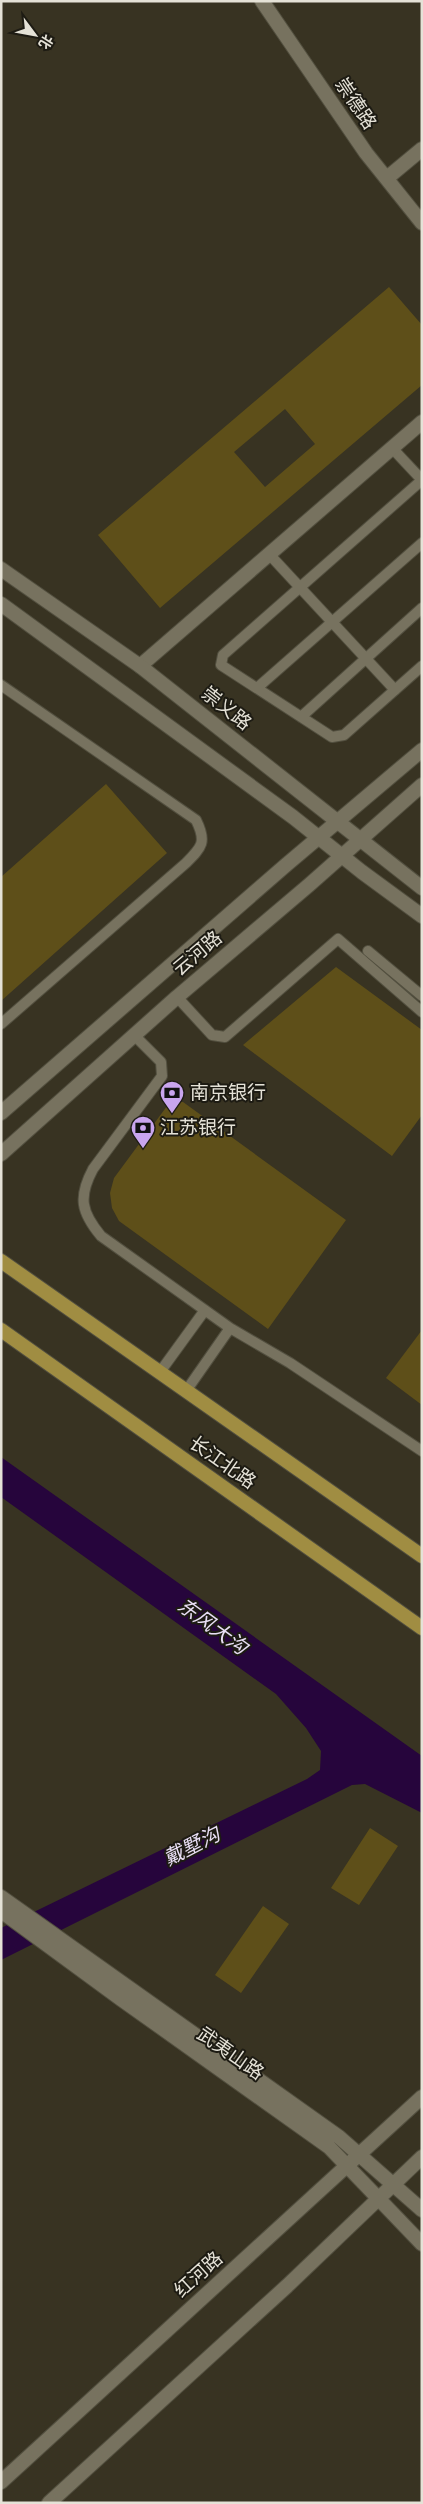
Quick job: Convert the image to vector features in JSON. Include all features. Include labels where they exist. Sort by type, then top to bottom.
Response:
[{"type":"main road","name":"长江北路","points":[[1,1261],[422,1556]]},
{"type":"main road","name":"长江北路","points":[[1,1330],[422,1628]]},
{"type":"street","name":"崇德路","points":[[262,1],[366,154],[422,223]]},
{"type":"street","points":[[387,178],[422,149]]},
{"type":"street","points":[[140,666],[422,422]]},
{"type":"street","name":"崇义路","points":[[1,569],[140,666],[422,888]]},
{"type":"street","points":[[1,604],[320,838],[422,916]]},
{"type":"street","name":"云河路","points":[[1,1114],[286,865],[422,750]]},
{"type":"street","name":"云河路","points":[[1,1154],[177,997],[361,840],[422,785]]},
{"type":"street","name":"武夷山路","points":[[1,1897],[10,1912],[339,2137],[422,2210]]},
{"type":"street","name":"武夷山路","points":[[53,1942],[329,2147],[422,2244]]},
{"type":"street","name":"红河路","points":[[1,2482],[422,2097]]},
{"type":"street","points":[[49,2503],[287,2286],[422,2158]]},
{"type":"lane","points":[[392,448],[422,480],[223,655],[221,665],[332,736],[344,735],[422,666]]},
{"type":"lane","points":[[257,688],[422,543]]},
{"type":"lane","points":[[269,554],[395,690]]},
{"type":"lane","points":[[301,717],[422,608]]},
{"type":"lane","points":[[1,685],[196,820],[203,834],[200,849],[186,863],[1,1024]]},
{"type":"lane","points":[[177,997],[212,1036],[225,1037],[338,939],[422,1012]]},
{"type":"lane","points":[[368,951],[422,996]]},
{"type":"lane","points":[[134,1035],[161,1062],[162,1076],[93,1170],[86,1184],[84,1202],[87,1220],[101,1236],[230,1328],[290,1362],[422,1451]]},
{"type":"lane","points":[[160,1372],[205,1310]]},
{"type":"lane","points":[[186,1391],[230,1328]]},
{"type":"water","points":[[1,1457],[422,1756],[422,1813],[365,1784],[352,1785],[1,1960],[1,1928],[307,1779],[320,1770],[321,1751],[306,1728],[276,1694],[1,1497]]},
{"type":"building","points":[[389,287],[422,325],[422,385],[160,608],[98,535]],"holes":[[[285,409],[315,444],[265,487],[234,452]]]},
{"type":"building","points":[[106,784],[167,853],[1,1001],[1,877]]},
{"type":"building","points":[[336,967],[422,1030],[422,1115],[392,1156],[243,1045]]},
{"type":"building","points":[[170,1102],[183,1102],[346,1220],[268,1329],[119,1221],[112,1208],[110,1193],[114,1178]]},
{"type":"building","points":[[422,1330],[422,1405],[386,1378]]},
{"type":"building","points":[[370,1828],[398,1846],[359,1905],[331,1888]]},
{"type":"building","points":[[263,1906],[289,1924],[241,1993],[215,1975]]},
{"type":"place","name":"南京银行","points":[[172,1114]]},
{"type":"place","name":"江苏银行","points":[[143,1149]]},
{"type":"water label","name":"东风大沟","points":[[212,1627]]},
{"type":"water label","name":"戴墅沟","points":[[192,1847]]}]
